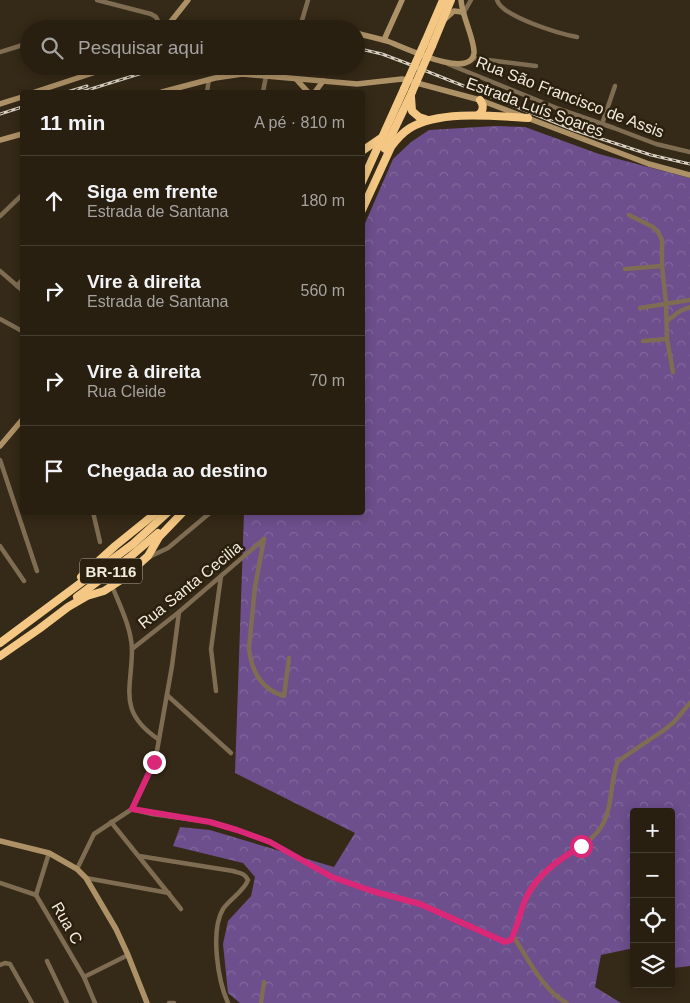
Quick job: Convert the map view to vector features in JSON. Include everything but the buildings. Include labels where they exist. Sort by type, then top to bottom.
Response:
[{"type":"highway","points":[[438,0],[438,12]]},
{"type":"highway","points":[[365,175],[443,0]]},
{"type":"highway","points":[[365,195],[412,93],[451,0]]},
{"type":"highway","points":[[412,93],[412,111],[418,117],[428,120]]},
{"type":"highway","points":[[478,115],[483,108],[480,100]]},
{"type":"highway","points":[[365,203],[390,147],[410,128],[428,120],[478,115],[528,118]]},
{"type":"highway","points":[[365,149],[382,136]]},
{"type":"highway","points":[[1,642],[23,621],[80,578],[149,515]]},
{"type":"highway","name":"BR-116","points":[[1,642],[133,544],[165,515]]},
{"type":"highway","points":[[0,656],[80,599],[112,586],[150,554],[159,537],[178,515]]},
{"type":"highway","name":"BR-116","points":[[0,656],[130,557],[178,515]]},
{"type":"main road","points":[[171,20],[188,0]]},
{"type":"main road","points":[[384,40],[402,0]]},
{"type":"main road","points":[[365,36],[384,40],[442,62],[466,63],[472,58],[474,48],[463,14],[461,0]]},
{"type":"main road","points":[[441,23],[454,12],[463,14]]},
{"type":"main road","points":[[40,90],[80,75]]},
{"type":"main road","name":"Estrada Luís Soares","points":[[169,90],[209,79],[235,75]]},
{"type":"main road","name":"Estrada Luís Soares","points":[[254,75],[364,84],[402,79],[480,100],[649,164],[690,175]]},
{"type":"main road","points":[[296,79],[306,90]]},
{"type":"main road","points":[[316,90],[323,81]]},
{"type":"main road","points":[[0,104],[20,98]]},
{"type":"main road","points":[[0,140],[20,135]]},
{"type":"main road","points":[[0,446],[20,422]]},
{"type":"main road","points":[[0,840],[49,853],[77,869],[86,878],[116,929],[147,1003]]},
{"type":"street","points":[[98,0],[151,14],[158,20]]},
{"type":"street","points":[[302,20],[308,0]]},
{"type":"street","points":[[463,14],[471,0]]},
{"type":"street","points":[[497,0],[498,4],[504,9],[529,22],[556,33],[577,37]]},
{"type":"street","points":[[0,52],[20,45]]},
{"type":"street","points":[[472,58],[536,66]]},
{"type":"street","name":"Rua São Francisco de Assis","points":[[442,62],[559,110],[656,144],[690,152]]},
{"type":"street","points":[[263,90],[266,76]]},
{"type":"street","points":[[207,90],[209,79]]},
{"type":"street","points":[[602,124],[615,86]]},
{"type":"street","points":[[0,216],[20,197]]},
{"type":"street","points":[[629,215],[653,227],[662,240],[662,266],[667,320],[666,339],[673,372]]},
{"type":"street","points":[[625,269],[662,266]]},
{"type":"street","points":[[0,271],[20,288]]},
{"type":"street","points":[[17,286],[20,282]]},
{"type":"street","points":[[640,308],[690,300]]},
{"type":"street","points":[[667,320],[690,307]]},
{"type":"street","points":[[0,319],[20,329]]},
{"type":"street","points":[[643,341],[666,339]]},
{"type":"street","points":[[0,460],[37,571]]},
{"type":"street","points":[[94,515],[100,542]]},
{"type":"street","points":[[145,559],[168,548],[207,515]]},
{"type":"street","name":"Rua Santa Cecilia","points":[[132,648],[179,612],[264,540],[255,587],[249,648],[253,667],[262,683],[273,693],[284,696],[289,658]]},
{"type":"street","points":[[0,546],[24,581]]},
{"type":"street","points":[[216,692],[211,649],[221,576]]},
{"type":"street","points":[[112,586],[127,622],[132,648],[130,703],[134,714],[142,726],[158,739]]},
{"type":"street","points":[[77,869],[94,834],[132,809],[152,770],[167,695],[179,612]]},
{"type":"street","points":[[167,695],[232,753]]},
{"type":"street","points":[[132,809],[210,822],[237,830],[270,842],[332,877],[372,891],[420,904],[508,942],[528,893],[540,877],[593,837],[600,829],[610,803],[618,761],[674,722],[690,703]]},
{"type":"street","points":[[111,822],[181,909]]},
{"type":"street","name":"Rua C","points":[[49,853],[36,895],[84,977],[95,1003]]},
{"type":"street","points":[[139,856],[233,871],[242,874],[248,880],[222,911],[217,926],[216,935],[221,979],[228,1003]]},
{"type":"street","points":[[86,878],[169,893]]},
{"type":"street","points":[[0,883],[36,895]]},
{"type":"street","points":[[512,936],[546,986],[567,1003]]},
{"type":"street","points":[[84,977],[128,955]]},
{"type":"street","points":[[48,961],[67,1003]]},
{"type":"street","points":[[0,966],[5,963],[10,964],[32,1003]]},
{"type":"street","points":[[261,1003],[264,982]]},
{"type":"street","points":[[169,1003],[174,1003]]},
{"type":"green space","points":[[496,126],[525,127],[599,154],[690,178],[690,966],[675,968],[675,808],[630,808],[630,949],[601,955],[595,987],[621,1003],[240,1003],[228,993],[223,944],[228,921],[251,896],[255,877],[243,863],[173,846],[180,827],[210,830],[334,867],[355,833],[235,773],[244,515],[365,515],[365,223],[393,159],[411,142],[429,130]]},
{"type":"railway","points":[[365,50],[406,63],[574,130],[651,155],[690,164]]},
{"type":"railway","points":[[87,90],[136,75]]},
{"type":"railway","points":[[74,90],[87,86]]},
{"type":"railway","points":[[0,114],[20,108]]},
{"type":"route","points":[[154,762],[152,770],[132,809],[152,814],[210,822],[237,830],[270,842],[332,877],[372,891],[420,904],[505,942],[511,940],[528,893],[540,877],[581,846]]}]
